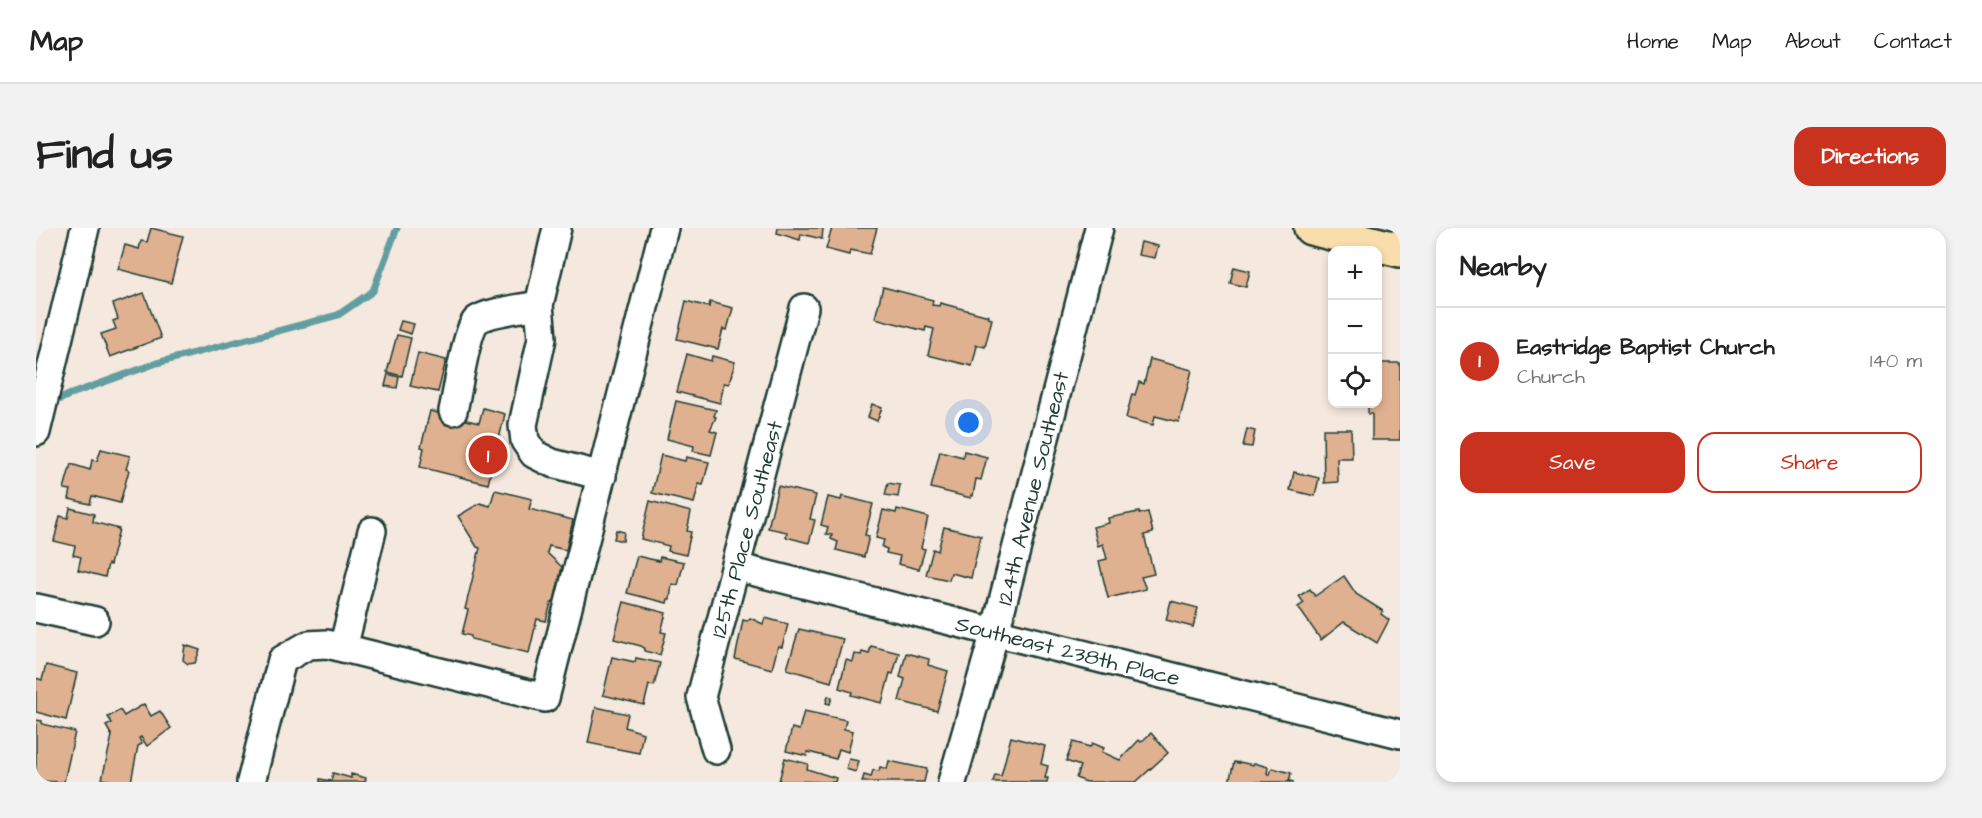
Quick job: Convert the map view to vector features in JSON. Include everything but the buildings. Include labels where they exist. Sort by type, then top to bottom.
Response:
[{"type":"main road","points":[[1311,228],[1400,250]]},
{"type":"street","points":[[36,432],[85,228]]},
{"type":"street","points":[[558,228],[539,305],[542,338],[523,425],[525,441],[534,454],[552,463],[602,476]]},
{"type":"street","points":[[251,782],[282,660],[308,645],[327,644],[545,698],[664,228]]},
{"type":"street","name":"124th Avenue Southeast","points":[[952,782],[995,632],[1099,228]]},
{"type":"street","points":[[453,411],[470,335],[476,321],[488,316],[539,305]]},
{"type":"street","name":"125th Place Southeast","points":[[716,750],[701,697],[804,308]]},
{"type":"street","points":[[343,648],[372,531]]},
{"type":"street","name":"Southeast 238th Place","points":[[736,567],[1400,734]]},
{"type":"street","points":[[36,608],[95,621]]},
{"type":"waterway","points":[[61,399],[157,363],[338,315],[373,291],[397,228]]},
{"type":"place","name":"Eastridge Baptist Church","points":[[488,455]]}]
